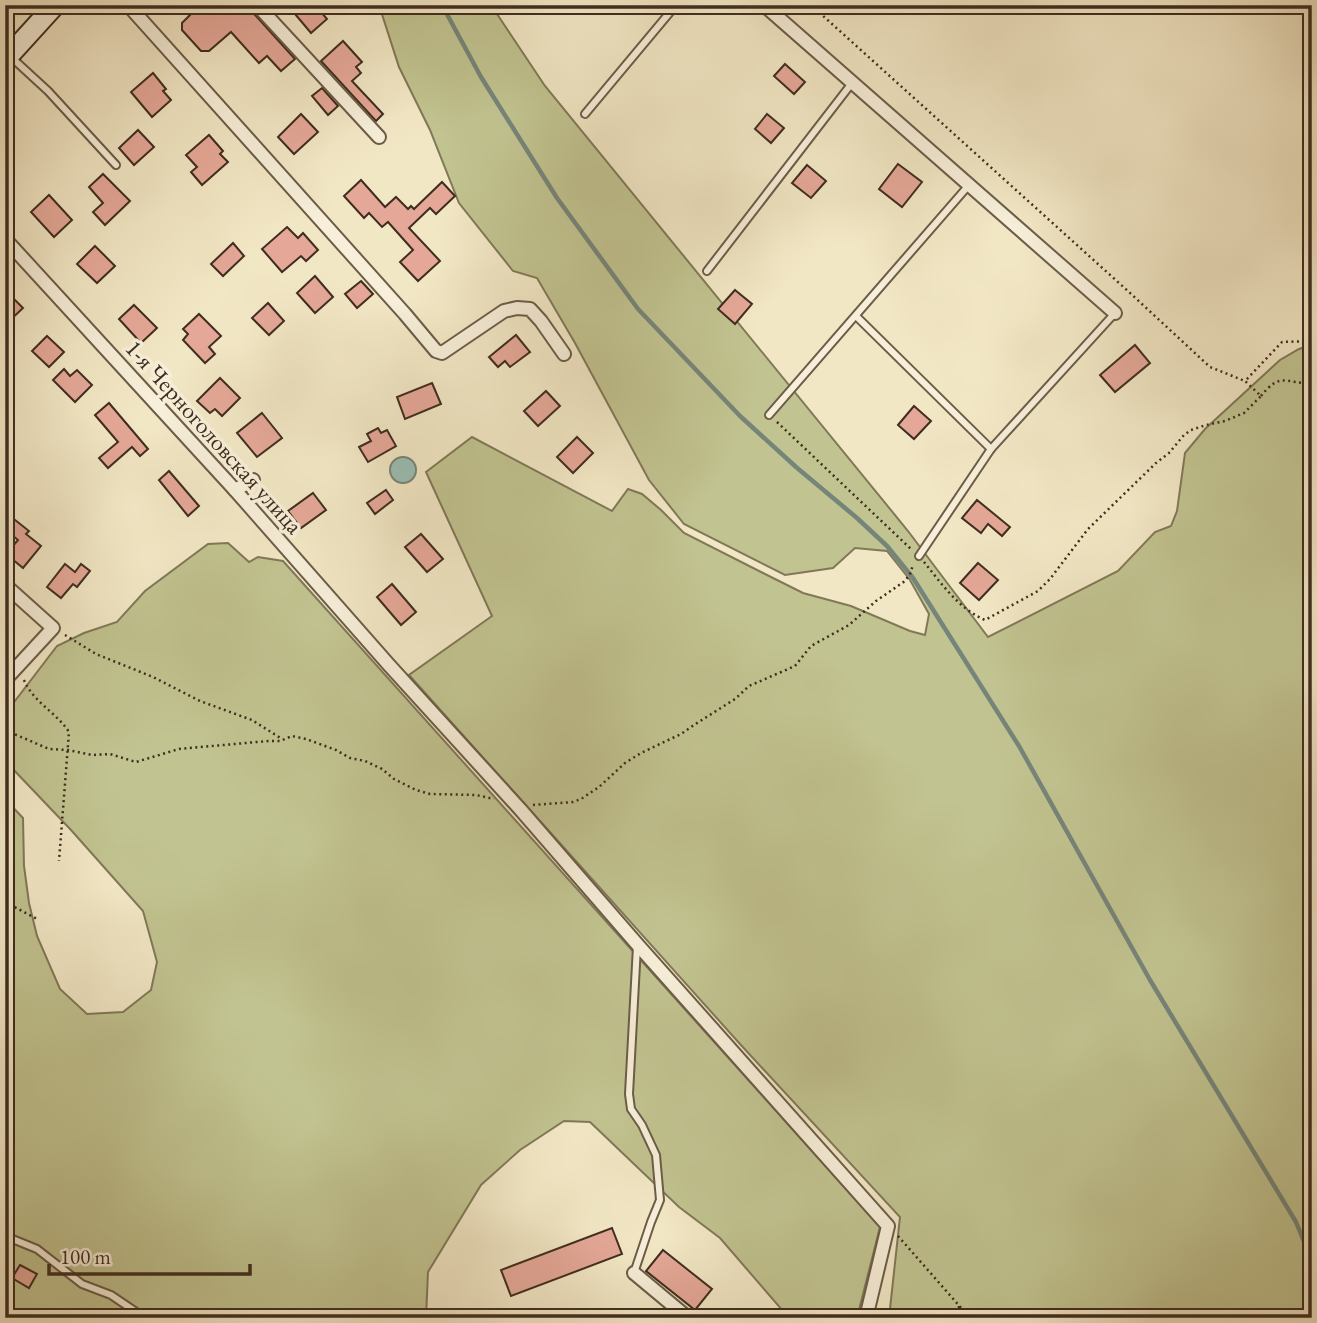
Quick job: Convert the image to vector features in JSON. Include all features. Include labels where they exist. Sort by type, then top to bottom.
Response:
[{"type":"street","points":[[7,58],[55,5]]},
{"type":"street","points":[[128,5],[436,351],[442,353],[503,311],[517,307],[530,309],[564,354]]},
{"type":"street","points":[[257,5],[379,137]]},
{"type":"street","points":[[764,5],[1115,313]]},
{"type":"street","name":"1-я Черноголовская улица","points":[[5,239],[235,490],[888,1226]]},
{"type":"street","points":[[235,490],[253,480]]},
{"type":"street","points":[[5,585],[53,628],[5,680]]},
{"type":"street","points":[[866,1318],[888,1226]]},
{"type":"street","points":[[634,1273],[688,1318]]},
{"type":"lane","points":[[585,114],[676,5]]},
{"type":"lane","points":[[7,58],[48,91],[116,165]]},
{"type":"lane","points":[[707,271],[852,83]]},
{"type":"lane","points":[[769,415],[969,185]]},
{"type":"lane","points":[[919,556],[991,449],[1115,313]]},
{"type":"lane","points":[[856,316],[991,449]]},
{"type":"lane","points":[[634,1273],[660,1200],[656,1155],[631,1109],[629,1094],[637,944]]},
{"type":"lane","points":[[5,1236],[37,1249],[82,1284],[111,1295],[145,1318]]},
{"type":"path","points":[[811,5],[1210,367],[1245,381],[1261,396]]},
{"type":"path","points":[[1245,381],[1282,342],[1312,341]]},
{"type":"path","points":[[769,415],[919,556],[957,600],[985,620],[1038,591],[1088,529],[1169,453],[1184,435],[1244,413],[1270,386],[1280,380],[1312,383]]},
{"type":"path","points":[[5,730],[50,750],[68,750],[92,755],[110,754],[135,762],[179,749],[283,740],[292,736],[365,761],[382,769],[394,779],[430,794],[481,796],[498,799],[510,807],[520,809],[573,802],[599,787],[641,753],[681,734],[735,699],[749,686],[795,666],[811,646],[849,625],[876,601],[905,581],[919,556]]},
{"type":"path","points":[[53,628],[96,654],[153,677],[201,701],[252,720],[283,740]]},
{"type":"path","points":[[21,663],[24,682],[30,694],[50,709],[69,732],[59,862]]},
{"type":"path","points":[[5,902],[39,920]]},
{"type":"path","points":[[888,1226],[970,1318]]},
{"type":"path","points":[[959,1306],[959,1318]]},
{"type":"green space","points":[[379,5],[491,5],[545,86],[908,531],[988,637],[1118,571],[1155,532],[1171,526],[1177,511],[1185,453],[1205,429],[1280,360],[1312,345],[1312,1318],[889,1318],[900,1217],[740,1044],[409,675],[492,616],[426,472],[472,437],[612,511],[628,489],[642,494],[684,533],[803,593],[851,606],[925,635],[929,614],[910,580],[887,551],[855,548],[833,568],[785,575],[684,524],[649,480],[537,278],[513,271],[459,203],[430,130],[399,67]]},
{"type":"green space","points":[[228,543],[249,562],[258,557],[283,561],[880,1227],[857,1318],[789,1318],[720,1238],[679,1207],[590,1122],[564,1121],[520,1150],[481,1185],[428,1272],[426,1318],[5,1318],[5,799],[23,818],[24,866],[29,903],[37,936],[60,989],[87,1014],[123,1012],[151,990],[157,962],[143,911],[5,758],[5,714],[57,646],[117,622],[145,591],[208,544]]},
{"type":"water","points":[[403,457],[412,461],[416,470],[412,479],[403,483],[394,479],[390,470],[394,461]]},
{"type":"building","points":[[200,5],[246,5],[295,59],[281,71],[267,56],[259,63],[231,32],[209,51],[201,51],[182,30],[182,23]]},
{"type":"building","points":[[304,5],[315,5],[327,19],[311,33],[295,14]]},
{"type":"building","points":[[343,41],[362,62],[356,67],[361,73],[352,81],[383,114],[376,121],[321,61]]},
{"type":"building","points":[[785,64],[805,82],[794,94],[774,76]]},
{"type":"building","points":[[153,73],[171,100],[152,117],[131,92]]},
{"type":"building","points":[[322,88],[338,106],[328,115],[312,96]]},
{"type":"building","points":[[301,114],[318,132],[294,154],[278,137]]},
{"type":"building","points":[[767,114],[784,128],[771,143],[755,129]]},
{"type":"building","points":[[138,130],[154,147],[134,165],[119,148]]},
{"type":"building","points":[[209,135],[223,151],[220,154],[228,162],[202,185],[191,172],[197,167],[186,155]]},
{"type":"building","points":[[898,164],[922,182],[902,207],[879,189]]},
{"type":"building","points":[[807,165],[826,181],[811,198],[792,183]]},
{"type":"building","points":[[103,174],[130,201],[105,225],[93,212],[103,203],[89,187]]},
{"type":"building","points":[[361,180],[385,207],[396,197],[408,209],[411,206],[414,209],[442,182],[455,196],[436,214],[430,208],[409,228],[440,261],[418,281],[400,262],[413,250],[388,222],[382,227],[369,213],[364,218],[344,196]]},
{"type":"building","points":[[49,195],[72,220],[54,237],[31,212]]},
{"type":"building","points":[[287,227],[298,238],[303,233],[318,250],[306,261],[301,256],[282,272],[262,249]]},
{"type":"building","points":[[233,243],[244,256],[223,276],[211,264]]},
{"type":"building","points":[[95,246],[115,266],[97,283],[77,264]]},
{"type":"building","points":[[315,276],[333,297],[315,313],[297,293]]},
{"type":"building","points":[[361,281],[373,294],[357,308],[345,294]]},
{"type":"building","points":[[5,290],[23,308],[5,325]]},
{"type":"building","points":[[735,290],[752,304],[735,324],[718,309]]},
{"type":"building","points":[[268,303],[284,321],[269,335],[252,318]]},
{"type":"building","points":[[134,305],[157,328],[141,343],[119,319]]},
{"type":"building","points":[[199,314],[221,336],[209,347],[215,354],[205,363],[183,340],[188,334],[183,329]]},
{"type":"building","points":[[516,335],[530,352],[510,367],[505,361],[498,367],[489,357]]},
{"type":"building","points":[[47,336],[64,352],[49,367],[32,351]]},
{"type":"building","points":[[1135,345],[1150,363],[1115,392],[1100,375]]},
{"type":"building","points":[[64,369],[70,376],[77,370],[92,385],[75,402],[53,380]]},
{"type":"building","points":[[220,378],[240,398],[222,416],[215,409],[210,413],[197,401]]},
{"type":"building","points":[[432,383],[441,404],[405,419],[397,397]]},
{"type":"building","points":[[546,391],[560,406],[538,426],[524,411]]},
{"type":"building","points":[[109,403],[148,449],[140,456],[132,447],[108,468],[99,458],[118,442],[95,415]]},
{"type":"building","points":[[914,406],[931,421],[914,439],[898,425]]},
{"type":"building","points":[[262,413],[282,438],[257,457],[237,433]]},
{"type":"building","points":[[378,428],[381,433],[387,430],[396,446],[368,462],[359,447],[371,441],[367,434]]},
{"type":"building","points":[[577,437],[593,453],[573,473],[557,457]]},
{"type":"building","points":[[169,471],[199,506],[188,516],[159,480]]},
{"type":"building","points":[[386,490],[393,500],[375,514],[367,503]]},
{"type":"building","points":[[313,493],[326,510],[301,528],[288,511]]},
{"type":"building","points":[[977,500],[1010,527],[1002,536],[988,524],[981,533],[962,518]]},
{"type":"building","points":[[5,512],[29,531],[26,534],[41,546],[23,568],[6,554],[18,540],[5,529]]},
{"type":"building","points":[[421,534],[443,559],[427,572],[405,547]]},
{"type":"building","points":[[978,563],[998,580],[979,600],[960,583]]},
{"type":"building","points":[[65,564],[75,572],[81,564],[90,571],[77,587],[73,584],[61,598],[47,587]]},
{"type":"building","points":[[392,584],[416,612],[401,625],[377,597]]},
{"type":"building","points":[[612,1228],[622,1254],[511,1296],[501,1270]]},
{"type":"building","points":[[663,1250],[712,1289],[695,1310],[646,1271]]},
{"type":"building","points":[[20,1265],[37,1274],[29,1288],[12,1278]]},
{"type":"waterway","points":[[442,5],[481,77],[557,198],[638,309],[740,416],[887,546],[913,578],[1019,746],[1150,980],[1296,1222],[1312,1261]]}]
